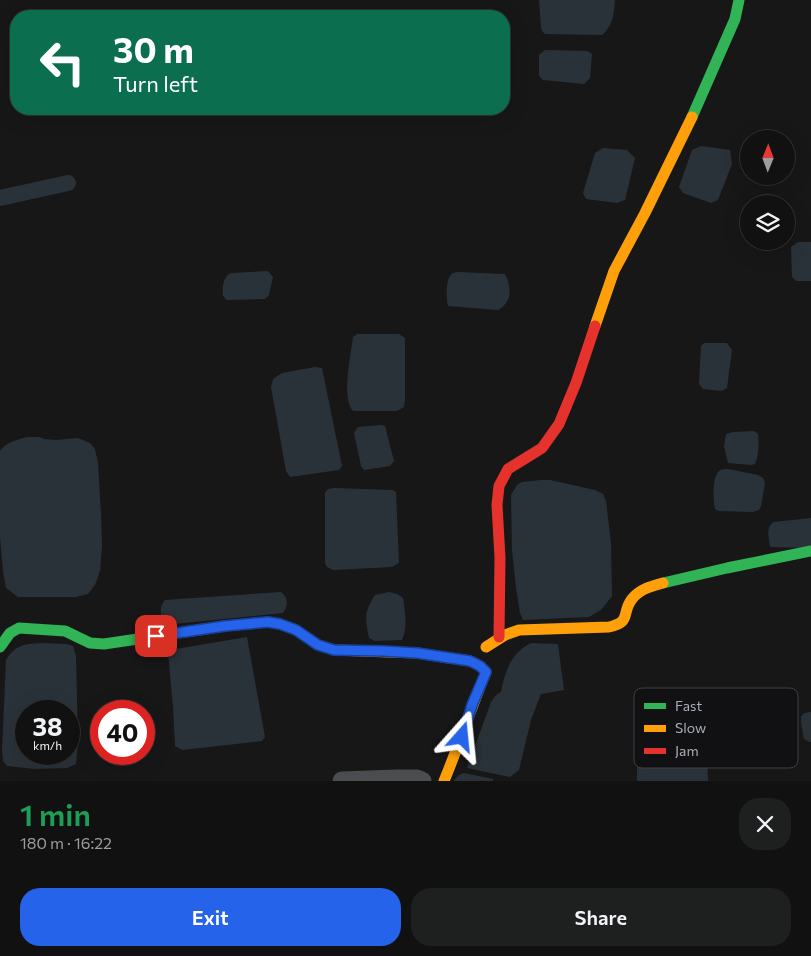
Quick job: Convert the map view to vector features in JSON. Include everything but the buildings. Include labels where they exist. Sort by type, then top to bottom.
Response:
[{"type":"street","points":[[499,636],[500,558],[497,505],[499,486],[508,470],[542,448],[559,424],[576,383],[614,270],[645,213],[692,116],[735,19],[739,0]]},
{"type":"street","points":[[470,661],[499,636],[510,632],[618,625],[624,620],[631,600],[647,588],[727,568],[811,551]]},
{"type":"street","points":[[0,647],[8,634],[19,628],[65,631],[90,643],[104,644],[225,626],[268,622],[296,630],[318,645],[334,650],[417,653],[470,661],[480,666],[486,672],[444,781]]},
{"type":"street","points":[[342,781],[417,779],[422,781]]},
{"type":"shaded area","points":[[539,0],[615,0],[611,23],[602,35],[545,34],[541,27]]},
{"type":"shaded area","points":[[545,50],[588,51],[592,54],[590,78],[584,84],[543,80],[539,76],[539,55]]},
{"type":"shaded area","points":[[701,146],[730,150],[732,164],[718,200],[711,203],[683,193],[679,187],[692,150]]},
{"type":"shaded area","points":[[603,148],[627,150],[635,158],[625,200],[617,203],[586,199],[583,193],[595,153]]},
{"type":"shaded area","points":[[798,242],[811,242],[811,281],[796,281],[792,277],[791,250],[795,250],[795,244]]},
{"type":"shaded area","points":[[268,271],[273,277],[269,295],[265,299],[227,300],[223,296],[226,277],[231,273]]},
{"type":"shaded area","points":[[457,272],[505,274],[510,289],[506,303],[498,310],[448,306],[449,278],[451,274]]},
{"type":"shaded area","points":[[357,334],[399,334],[405,338],[404,407],[397,411],[353,411],[349,405],[348,376],[353,337]]},
{"type":"shaded area","points":[[704,343],[727,343],[732,350],[727,388],[722,391],[703,389],[699,384],[701,346]]},
{"type":"shaded area","points":[[315,367],[322,368],[342,466],[339,470],[290,477],[286,471],[271,387],[273,379],[282,373]]},
{"type":"shaded area","points":[[385,426],[394,461],[390,466],[364,470],[361,466],[354,433],[358,427]]},
{"type":"shaded area","points":[[754,431],[758,434],[759,442],[755,464],[728,463],[724,447],[726,434]]},
{"type":"shaded area","points":[[27,437],[56,440],[78,438],[90,443],[95,449],[98,463],[102,546],[100,571],[95,585],[88,594],[76,597],[18,597],[6,588],[0,537],[0,451],[9,443]]},
{"type":"shaded area","points":[[728,469],[758,475],[763,478],[765,483],[759,510],[753,512],[719,511],[715,509],[715,478],[719,471]]},
{"type":"shaded area","points":[[550,480],[595,490],[603,494],[606,501],[611,543],[612,596],[601,610],[589,617],[523,620],[520,613],[512,550],[511,495],[517,485],[522,482]]},
{"type":"shaded area","points":[[328,489],[393,490],[396,492],[399,563],[392,567],[333,570],[327,567],[325,563],[325,493]]},
{"type":"shaded area","points":[[811,518],[811,548],[770,547],[768,536],[771,524],[774,522]]},
{"type":"shaded area","points":[[281,592],[287,602],[283,613],[164,625],[161,616],[161,606],[165,600]]},
{"type":"shaded area","points":[[389,592],[403,598],[406,619],[404,635],[402,640],[375,641],[369,638],[366,620],[367,611],[375,595]]},
{"type":"shaded area","points":[[247,637],[265,737],[262,741],[182,750],[175,746],[168,652],[170,650]]},
{"type":"shaded area","points":[[41,643],[73,646],[76,656],[77,700],[15,700],[15,765],[74,765],[67,768],[34,769],[7,766],[3,761],[6,660],[13,651],[25,645]]},
{"type":"shaded area","points":[[531,643],[558,644],[564,690],[541,694],[531,720],[519,770],[510,777],[467,768],[491,702],[501,692],[510,663],[518,652]]},
{"type":"shaded area","points":[[811,712],[810,742],[804,739],[801,717],[804,713]]},
{"type":"shaded area","points":[[637,768],[708,768],[708,781],[637,781]]},
{"type":"shaded area","points":[[464,773],[493,779],[493,781],[453,781]]},
{"type":"waterway","points":[[0,198],[68,183]]},
{"type":"traffic: fast","points":[[692,117],[735,19],[739,0]]},
{"type":"traffic: fast","points":[[663,583],[811,551]]},
{"type":"traffic: fast","points":[[0,647],[10,633],[19,628],[65,631],[90,643],[104,644],[225,626],[268,622],[296,630]]},
{"type":"traffic: slow","points":[[595,326],[614,271],[692,117]]},
{"type":"traffic: slow","points":[[486,647],[505,635],[519,630],[609,627],[616,625],[623,620],[629,604],[635,596],[646,588],[663,583]]},
{"type":"traffic: slow","points":[[296,630],[318,645],[334,650],[417,653],[470,661],[480,666],[486,672],[444,781]]},
{"type":"traffic: jam","points":[[499,637],[500,558],[497,505],[499,486],[508,469],[542,448],[559,424],[576,383],[595,326]]},
{"type":"route","points":[[156,636],[268,622],[296,630],[318,645],[334,650],[417,653],[470,661],[480,666],[486,672],[472,705],[462,737]]}]
